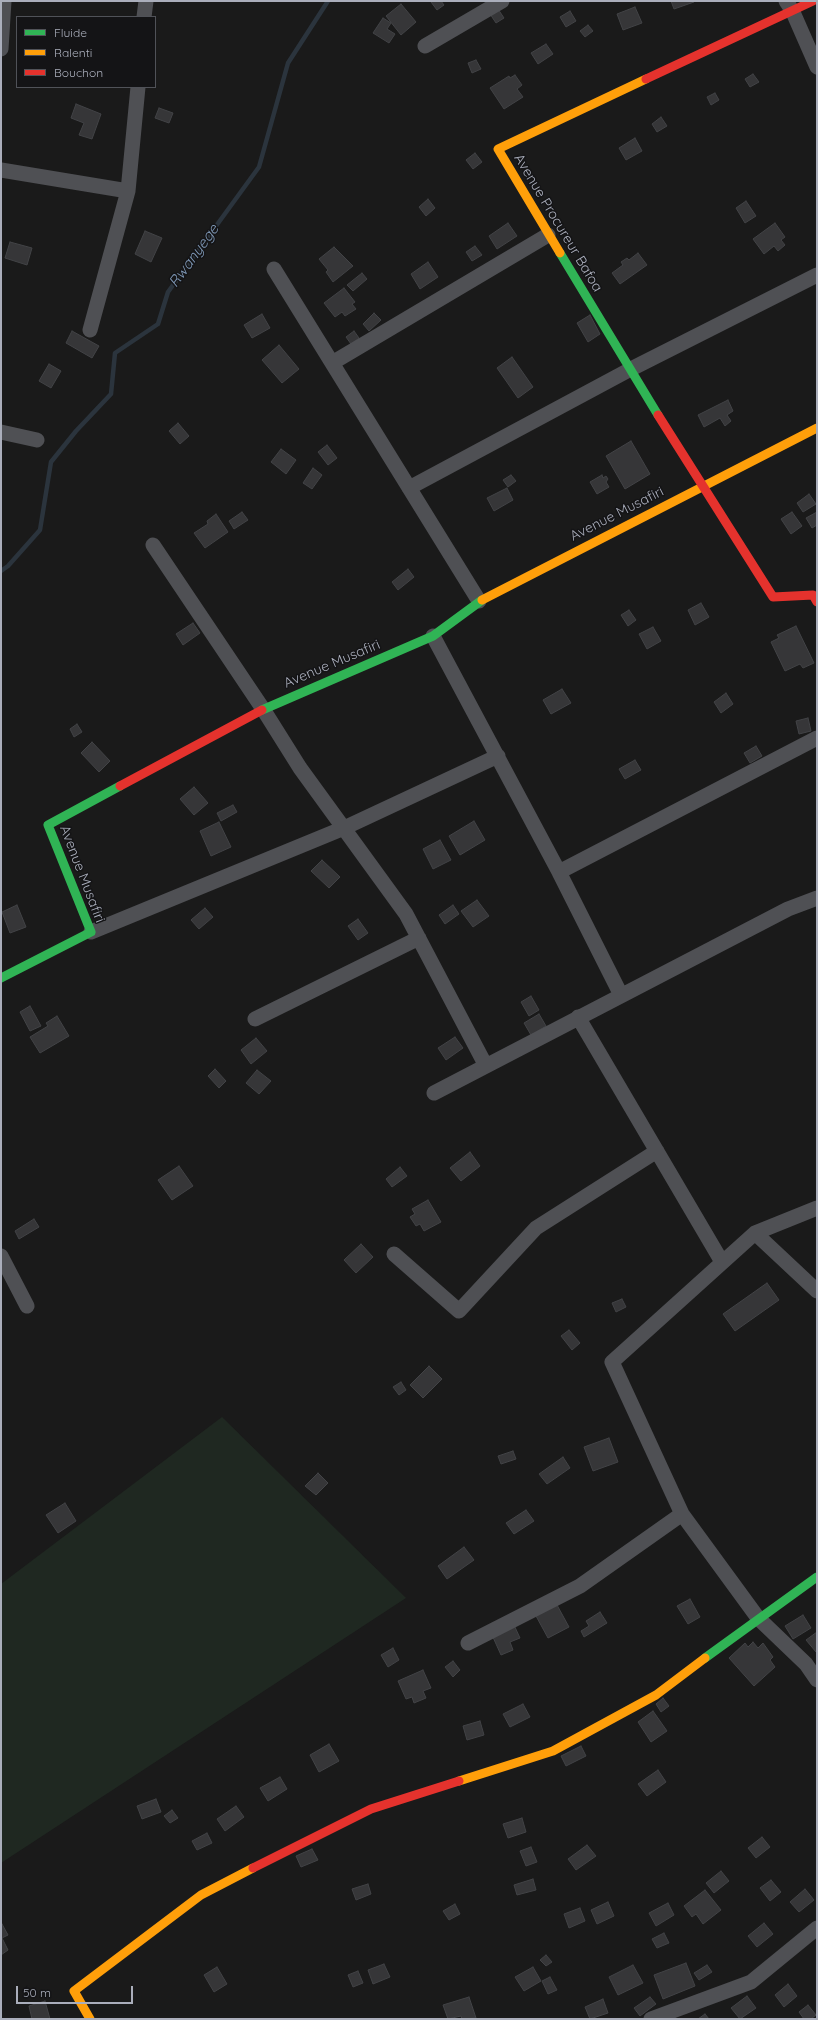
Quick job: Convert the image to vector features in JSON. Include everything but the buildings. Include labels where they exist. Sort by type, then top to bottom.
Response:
[{"type":"street","points":[[1,49],[4,1]]},
{"type":"street","points":[[144,16],[146,1]]},
{"type":"street","points":[[425,46],[502,1]]},
{"type":"street","name":"Avenue Procureur Bafoa","points":[[813,1],[789,6],[498,149],[629,370],[773,597],[816,597]]},
{"type":"street","points":[[789,6],[817,67]]},
{"type":"street","points":[[90,330],[128,191],[138,88]]},
{"type":"street","points":[[1,170],[128,191]]},
{"type":"street","points":[[332,363],[548,235]]},
{"type":"street","points":[[274,269],[479,601]]},
{"type":"street","points":[[409,488],[629,370],[817,275]]},
{"type":"street","name":"Avenue Musafiri","points":[[1,978],[91,932],[48,825],[264,709],[433,636],[479,601],[702,485],[817,428]]},
{"type":"street","points":[[1,432],[38,440]]},
{"type":"street","points":[[153,545],[264,709],[300,768],[406,914],[486,1066]]},
{"type":"street","points":[[433,636],[559,872],[621,995]]},
{"type":"street","points":[[559,872],[817,738]]},
{"type":"street","points":[[91,932],[344,828],[498,756]]},
{"type":"street","points":[[434,1093],[788,909],[817,898]]},
{"type":"street","points":[[254,1019],[419,938]]},
{"type":"street","points":[[578,1017],[722,1262]]},
{"type":"street","points":[[394,1254],[459,1311],[536,1228],[657,1151]]},
{"type":"street","points":[[817,1208],[755,1233],[612,1362],[682,1514],[758,1618],[806,1664],[817,1680]]},
{"type":"street","points":[[755,1233],[817,1291]]},
{"type":"street","points":[[1,1256],[27,1306]]},
{"type":"street","points":[[468,1643],[580,1586],[682,1514]]},
{"type":"street","points":[[90,2019],[74,1990],[201,1895],[371,1809],[553,1751],[656,1695],[758,1618],[817,1577]]},
{"type":"street","points":[[651,2019],[751,1982],[817,1928]]},
{"type":"shaded area","points":[[222,1417],[406,1598],[1,1863],[1,1584]]},
{"type":"waterway","name":"Rwanyege","points":[[1,571],[8,566],[40,530],[51,462],[76,431],[111,394],[115,353],[158,324],[168,292],[259,167],[288,63],[328,1]]},
{"type":"traffic: fast","points":[[560,253],[658,415]]},
{"type":"traffic: fast","points":[[262,710],[433,636],[482,600]]},
{"type":"traffic: fast","points":[[1,978],[91,932],[48,825],[120,786]]},
{"type":"traffic: fast","points":[[705,1658],[817,1577]]},
{"type":"traffic: slow","points":[[560,253],[498,149],[646,79]]},
{"type":"traffic: slow","points":[[482,600],[817,428]]},
{"type":"traffic: slow","points":[[459,1781],[553,1751],[656,1695],[705,1658]]},
{"type":"traffic: slow","points":[[90,2019],[74,1991],[201,1895],[253,1868]]},
{"type":"traffic: jam","points":[[646,79],[813,1]]},
{"type":"traffic: jam","points":[[658,415],[773,597],[813,595],[817,602]]},
{"type":"traffic: jam","points":[[120,786],[262,710]]},
{"type":"traffic: jam","points":[[253,1868],[371,1809],[459,1781]]}]
